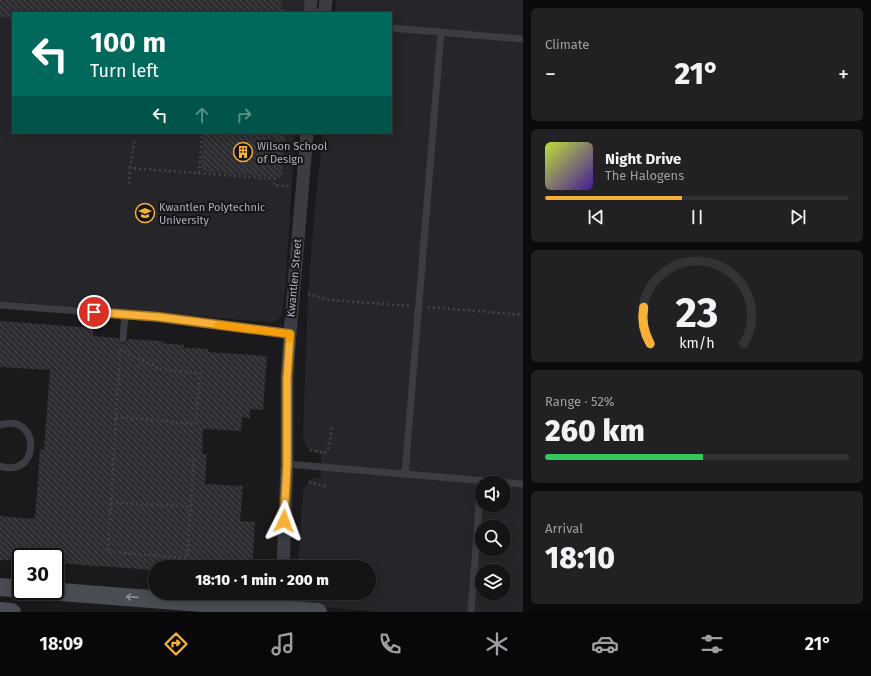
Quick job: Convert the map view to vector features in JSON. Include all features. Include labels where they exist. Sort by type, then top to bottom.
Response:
[{"type":"main road","points":[[0,587],[12,588]]},
{"type":"main road","points":[[64,592],[283,605],[318,612]]},
{"type":"main road","points":[[0,611],[12,612]]},
{"type":"street","points":[[311,0],[311,12]]},
{"type":"street","points":[[324,12],[326,0]]},
{"type":"street","name":"Kwantlen Street","points":[[282,560],[287,464],[287,378],[307,134]]},
{"type":"lane","points":[[392,28],[523,38]]},
{"type":"lane","points":[[405,474],[441,32]]},
{"type":"lane","points":[[0,305],[159,317],[290,334]]},
{"type":"lane","points":[[123,339],[125,314]]},
{"type":"lane","points":[[0,425],[14,423],[21,426],[27,431],[32,446],[27,459],[22,464],[8,468],[0,466]]},
{"type":"lane","points":[[287,464],[475,480]]},
{"type":"lane","points":[[511,483],[523,484]]},
{"type":"lane","points":[[471,612],[479,512]]},
{"type":"path","points":[[199,173],[202,134]]},
{"type":"path","points":[[129,184],[135,138]]},
{"type":"path","points":[[130,168],[275,179],[274,185],[289,186]]},
{"type":"path","points":[[116,418],[196,424],[200,373],[157,369],[153,365],[120,350],[108,552],[187,558],[194,460],[187,460]]},
{"type":"path","points":[[310,450],[325,453],[329,447],[332,426]]},
{"type":"path","points":[[309,482],[328,487]]},
{"type":"path","points":[[111,502],[191,507]]},
{"type":"shaded area","name":"Kwantlen Polytechnic University","points":[[0,0],[304,0],[303,12],[12,12],[12,134],[295,134],[285,292],[282,315],[277,320],[270,322],[0,301]]},
{"type":"shaded area","points":[[336,0],[523,0],[523,612],[382,612],[310,606],[301,601],[376,600],[376,560],[298,560],[303,492],[312,479],[321,477],[321,454],[314,452],[307,447],[303,435],[308,294],[323,134],[392,134],[392,12],[335,12]]},
{"type":"building","points":[[0,0],[282,0],[281,12],[12,12],[12,18],[0,17]]},
{"type":"building","name":"Wilson School of Design","points":[[204,134],[285,134],[282,178],[201,171]]},
{"type":"building","points":[[0,321],[93,328],[93,336],[118,338],[122,344],[127,342],[128,339],[162,341],[162,343],[184,345],[184,348],[208,349],[208,352],[267,356],[263,410],[250,409],[250,418],[242,417],[241,431],[203,429],[202,454],[207,454],[205,484],[243,486],[240,521],[255,522],[252,560],[148,560],[148,570],[64,564],[64,548],[12,548],[12,561],[0,560],[0,516],[35,519],[40,449],[44,450],[50,370],[0,367]]},
{"type":"slow traffic","points":[[218,325],[290,334],[289,339]]},
{"type":"place","name":"Wilson School of Design","points":[[243,152]]},
{"type":"place","name":"Kwantlen Polytechnic University","points":[[145,213]]},
{"type":"route","points":[[94,312],[159,317],[290,334],[287,378],[287,464],[284,521]]}]
